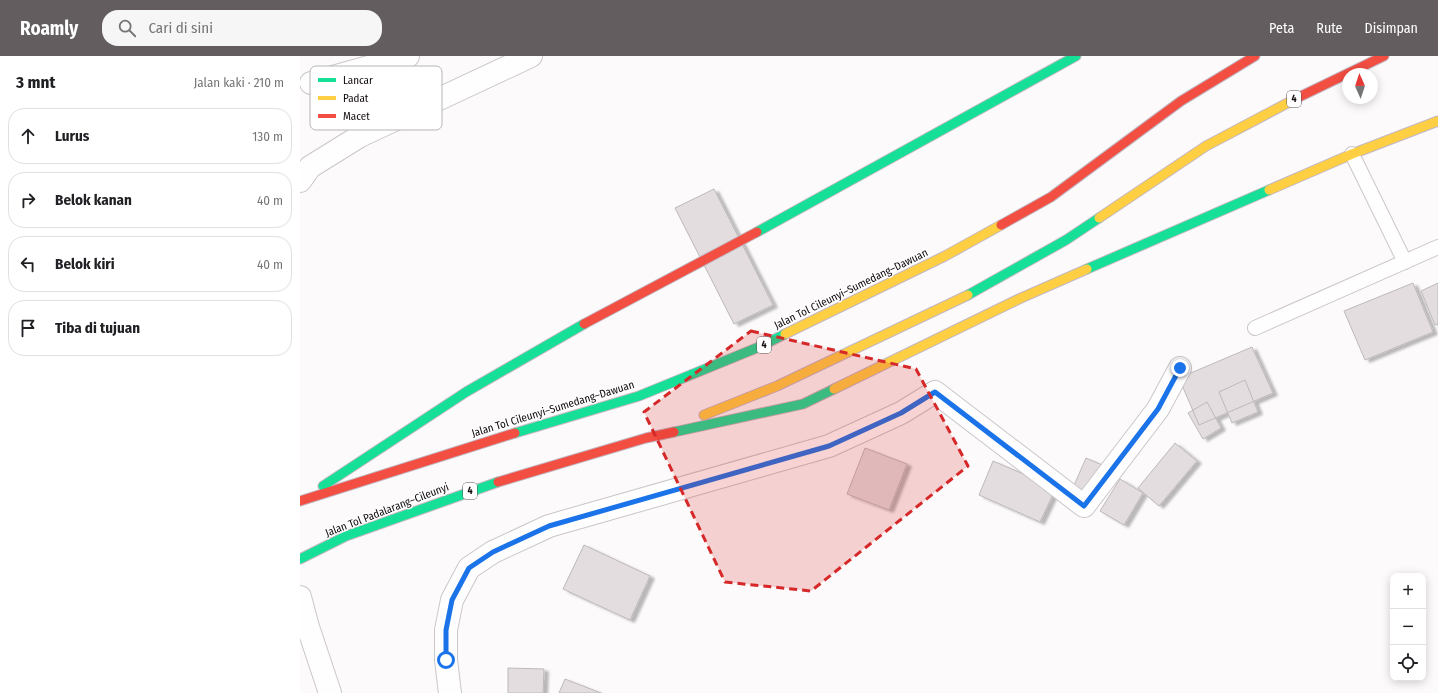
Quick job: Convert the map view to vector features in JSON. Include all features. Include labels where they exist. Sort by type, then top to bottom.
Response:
[{"type":"highway","points":[[302,500],[392,439],[466,392],[566,333],[728,248],[1076,56]]},
{"type":"highway","name":"Jalan Tol Cileunyi–Sumedang–Dawuan","points":[[302,500],[481,443],[639,396],[759,347],[945,256],[1051,197],[1181,101],[1255,56]]},
{"type":"highway","name":"4","points":[[646,438],[777,386],[965,297],[1066,240],[1206,146],[1325,83],[1384,56]]},
{"type":"highway","points":[[646,438],[803,404],[1021,298],[1352,154],[1438,121]]},
{"type":"highway","name":"Jalan Tol Padalarang–Cileunyi","points":[[300,560],[346,536],[485,486],[646,438]]},
{"type":"street","points":[[372,66],[408,56]]},
{"type":"street","points":[[442,98],[531,56]]},
{"type":"street","points":[[300,181],[310,168],[360,136],[373,130]]},
{"type":"street","points":[[450,693],[446,660],[446,630],[452,600],[469,568],[493,552],[549,526],[829,446],[901,413],[935,392],[1084,506],[1158,409],[1180,368]]},
{"type":"street","points":[[300,597],[308,627],[330,693]]},
{"type":"lane","points":[[1352,154],[1405,262]]},
{"type":"lane","points":[[1256,328],[1438,247]]},
{"type":"highlighted area","points":[[751,331],[916,369],[968,466],[811,591],[725,582],[644,412]]},
{"type":"building","points":[[714,189],[773,305],[734,324],[675,208]]},
{"type":"building","points":[[1413,283],[1433,332],[1365,360],[1344,311]]},
{"type":"building","points":[[1438,283],[1438,324],[1435,325],[1421,291]]},
{"type":"building","points":[[1252,347],[1273,393],[1199,425],[1179,378]]},
{"type":"building","points":[[1245,380],[1258,412],[1232,423],[1219,392]]},
{"type":"building","points":[[1207,402],[1221,428],[1203,439],[1188,413]]},
{"type":"building","points":[[1175,443],[1197,461],[1159,506],[1138,488]]},
{"type":"building","points":[[865,448],[907,464],[889,510],[847,494]]},
{"type":"building","points":[[1086,458],[1102,465],[1088,497],[1072,490]]},
{"type":"building","points":[[993,461],[1056,488],[1040,522],[979,495]]},
{"type":"building","points":[[1120,479],[1143,493],[1124,525],[1100,511]]},
{"type":"building","points":[[584,545],[650,576],[630,620],[563,589]]},
{"type":"building","points":[[508,668],[544,669],[543,693],[508,693]]},
{"type":"building","points":[[565,679],[601,693],[559,693]]},
{"type":"traffic: fast","points":[[757,232],[1076,56]]},
{"type":"traffic: fast","points":[[1087,269],[1269,190]]},
{"type":"traffic: fast","points":[[968,295],[1066,240],[1099,218]]},
{"type":"traffic: fast","points":[[323,486],[466,392],[584,324]]},
{"type":"traffic: fast","points":[[515,433],[639,396],[759,347],[785,334]]},
{"type":"traffic: fast","points":[[674,432],[803,404],[834,389]]},
{"type":"traffic: fast","points":[[300,559],[346,536],[498,482]]},
{"type":"traffic: slow","points":[[1099,218],[1206,146],[1297,98]]},
{"type":"traffic: slow","points":[[1269,190],[1352,154],[1438,121]]},
{"type":"traffic: slow","points":[[785,334],[945,256],[1001,225]]},
{"type":"traffic: slow","points":[[834,389],[1021,298],[1087,269]]},
{"type":"traffic: slow","points":[[704,415],[777,386],[968,295]]},
{"type":"traffic: jam","points":[[1001,225],[1051,197],[1181,101],[1255,56]]},
{"type":"traffic: jam","points":[[1297,98],[1384,56]]},
{"type":"traffic: jam","points":[[584,324],[757,232]]},
{"type":"traffic: jam","points":[[498,482],[646,438],[674,432]]},
{"type":"traffic: jam","points":[[300,501],[515,433]]},
{"type":"route","points":[[446,660],[446,630],[452,600],[469,568],[493,552],[549,526],[747,468],[829,446],[901,413],[935,392],[1084,506],[1158,409],[1180,368]]}]
